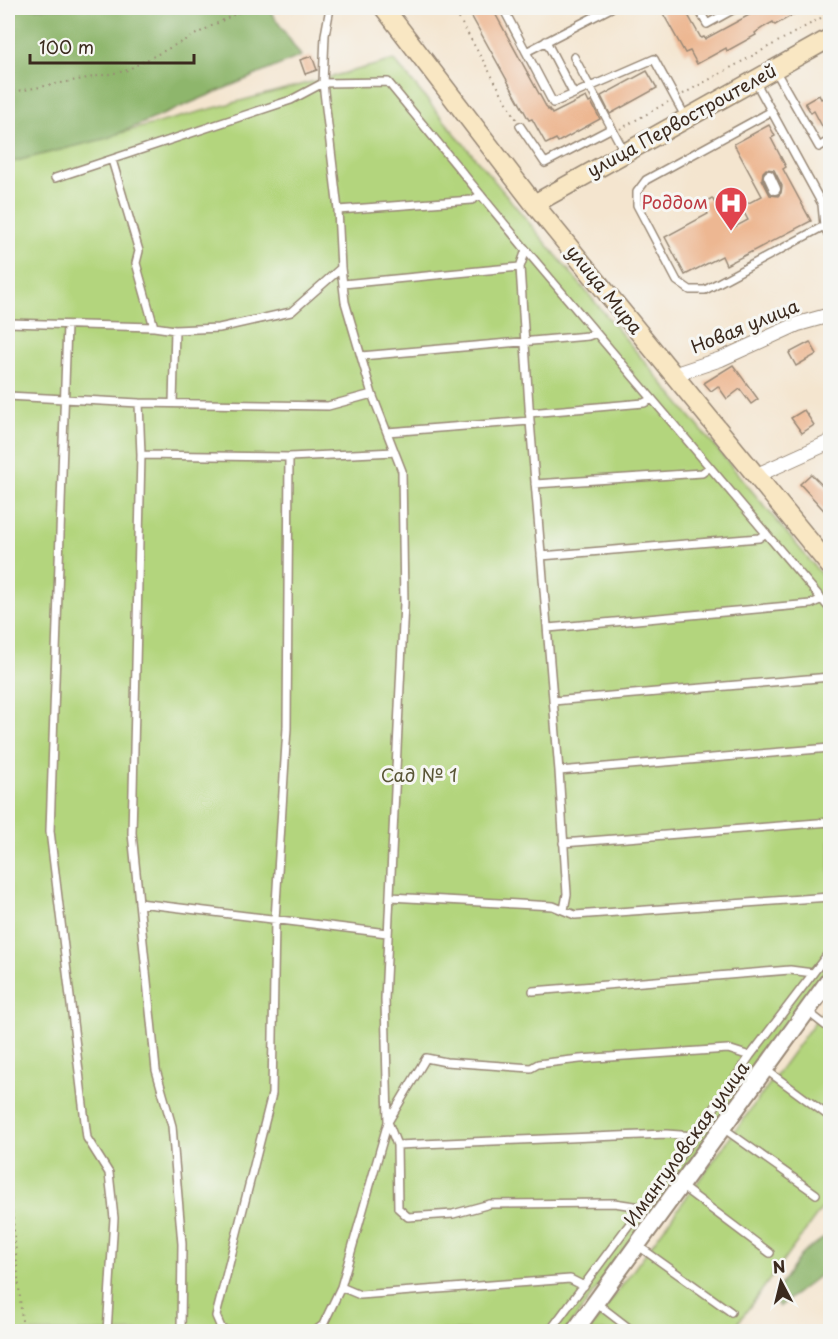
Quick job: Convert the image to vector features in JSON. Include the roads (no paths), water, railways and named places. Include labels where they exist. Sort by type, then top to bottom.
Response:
[{"type":"main road","name":"улица Мира","points":[[384,8],[534,204],[831,566]]},
{"type":"main road","name":"улица Первостроителей","points":[[534,204],[831,38]]},
{"type":"street","points":[[769,176],[775,189]]},
{"type":"street","name":"Новая улица","points":[[673,375],[721,359],[798,324],[831,315]]},
{"type":"street","points":[[756,476],[831,442]]},
{"type":"street","name":"Имангуловская улица","points":[[574,1332],[831,979]]},
{"type":"lane","points":[[330,8],[325,35],[323,84],[338,210],[340,268],[345,302],[372,394],[402,471],[404,603],[385,999],[388,1122],[397,1145],[398,1208],[408,1217],[453,1214],[490,1204],[614,1203],[641,1208]]},
{"type":"lane","points":[[503,8],[553,103],[654,59],[686,118]]},
{"type":"lane","points":[[526,52],[611,8]]},
{"type":"lane","points":[[698,8],[707,24],[736,8]]},
{"type":"lane","points":[[546,41],[573,93]]},
{"type":"lane","points":[[574,57],[591,85],[625,153]]},
{"type":"lane","points":[[775,70],[819,147],[831,140]]},
{"type":"lane","points":[[755,81],[822,204],[824,226],[831,238]]},
{"type":"lane","points":[[55,178],[291,100],[323,84],[388,82],[526,250],[831,609]]},
{"type":"lane","points":[[772,111],[646,180],[638,192],[637,205],[677,281],[690,290],[705,290],[824,226]]},
{"type":"lane","points":[[520,126],[545,163],[613,130]]},
{"type":"lane","points":[[112,160],[139,251],[136,263],[154,327]]},
{"type":"lane","points":[[338,210],[472,200],[481,195]]},
{"type":"lane","points":[[526,250],[520,267],[559,771],[567,894],[564,910]]},
{"type":"lane","points":[[343,284],[520,267]]},
{"type":"lane","points":[[8,323],[154,327],[175,330],[219,328],[291,312],[340,268]]},
{"type":"lane","points":[[67,326],[50,831],[87,1138],[109,1173],[114,1218],[107,1332]]},
{"type":"lane","points":[[173,403],[175,330]]},
{"type":"lane","points":[[361,356],[588,336],[596,333]]},
{"type":"lane","points":[[8,396],[139,403],[328,406],[372,394]]},
{"type":"lane","points":[[387,432],[644,403],[652,399]]},
{"type":"lane","points":[[139,403],[141,455],[132,833],[156,1070],[172,1126],[183,1244],[181,1332]]},
{"type":"lane","points":[[141,455],[289,457],[395,452]]},
{"type":"lane","points":[[244,1332],[222,1330],[216,1316],[272,1094],[275,920],[286,728],[289,457]]},
{"type":"lane","points":[[535,484],[702,473],[710,466]]},
{"type":"lane","points":[[542,556],[759,538],[766,532]]},
{"type":"lane","points":[[548,628],[811,604],[822,599]]},
{"type":"lane","points":[[553,701],[831,676]]},
{"type":"lane","points":[[559,771],[831,748]]},
{"type":"lane","points":[[563,843],[831,822]]},
{"type":"lane","points":[[390,897],[553,906],[575,915],[831,897]]},
{"type":"lane","points":[[139,903],[387,933]]},
{"type":"lane","points":[[549,1332],[695,1136],[750,1056],[831,951]]},
{"type":"lane","points":[[533,991],[790,970],[813,973]]},
{"type":"lane","points":[[807,1011],[831,1029]]},
{"type":"lane","points":[[314,1332],[323,1325],[342,1287],[388,1122],[426,1058],[446,1062],[531,1068],[538,1064],[580,1059],[728,1049],[750,1056]]},
{"type":"lane","points":[[765,1069],[831,1117]]},
{"type":"lane","points":[[722,1128],[816,1194]]},
{"type":"lane","points":[[397,1145],[666,1134],[695,1136]]},
{"type":"lane","points":[[681,1186],[770,1253]]},
{"type":"lane","points":[[638,1245],[731,1312]]},
{"type":"lane","points":[[342,1287],[360,1295],[570,1279],[584,1286]]},
{"type":"lane","points":[[595,1302],[634,1332]]},
{"type":"place","name":"Роддом","points":[[731,232]]},
{"type":"park label","name":"Сад № 1","points":[[419,776]]}]
